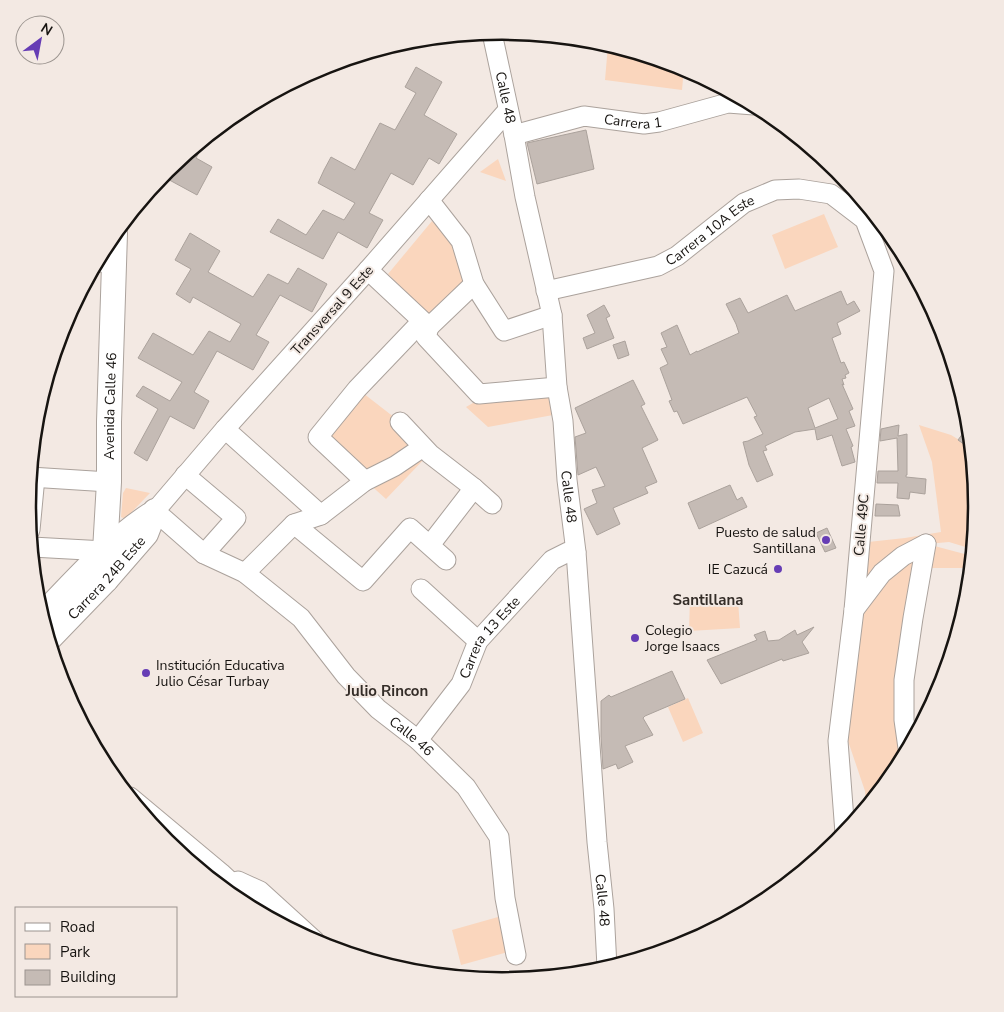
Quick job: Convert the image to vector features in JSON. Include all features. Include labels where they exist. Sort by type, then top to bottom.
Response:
[{"type":"main road","name":"Avenida Calle 46","points":[[106,262],[109,482],[106,580]]},
{"type":"main road","points":[[48,609],[133,526],[155,511]]},
{"type":"main road","name":"Carrera 24B Este","points":[[54,634],[146,534],[155,511]]},
{"type":"street","name":"Calle 48","points":[[494,40],[514,135],[524,197],[552,316],[557,387],[563,421],[567,480],[576,552],[607,960]]},
{"type":"street","name":"Carrera 1","points":[[514,135],[584,116],[644,124],[728,103],[736,104]]},
{"type":"street","name":"Transversal 9 Este","points":[[155,511],[225,429],[508,110]]},
{"type":"street","name":"Carrera 10A Este","points":[[546,291],[658,266],[677,256],[744,203],[775,190],[799,189],[831,194],[865,220]]},
{"type":"street","points":[[429,200],[461,241],[474,284],[504,330],[552,316]]},
{"type":"street","name":"Calle 49C","points":[[844,821],[838,741],[854,610],[884,272],[865,220]]},
{"type":"street","points":[[368,270],[426,324],[426,337],[479,394],[557,387]]},
{"type":"street","points":[[365,481],[318,437],[357,389],[426,324],[474,284]]},
{"type":"street","points":[[400,422],[423,447],[492,504]]},
{"type":"street","points":[[225,429],[321,515]]},
{"type":"street","points":[[245,573],[294,524],[321,515],[365,481],[395,466],[423,447]]},
{"type":"street","points":[[185,475],[236,518],[204,554]]},
{"type":"street","points":[[37,477],[109,482]]},
{"type":"street","points":[[430,545],[474,488]]},
{"type":"street","name":"Calle 46","points":[[155,511],[204,554],[245,573],[301,618],[346,676],[378,709],[418,740],[466,788],[499,837],[505,898],[516,955]]},
{"type":"street","points":[[294,524],[363,580],[410,528],[446,560]]},
{"type":"street","points":[[854,610],[882,573],[903,556],[926,544],[904,680],[904,720],[906,737]]},
{"type":"street","points":[[38,547],[106,551]]},
{"type":"street","name":"Carrera 13 Este","points":[[418,740],[461,684],[478,641],[552,560],[568,552],[576,552]]},
{"type":"street","points":[[422,589],[478,641]]},
{"type":"street","points":[[163,825],[221,873],[284,917]]},
{"type":"street","points":[[256,896],[260,904]]},
{"type":"green space","points":[[607,52],[652,65],[683,77],[682,90],[605,80]]},
{"type":"green space","points":[[498,159],[506,181],[480,172]]},
{"type":"green space","points":[[824,214],[838,247],[785,269],[772,235]]},
{"type":"green space","points":[[432,221],[458,248],[464,281],[428,314],[388,274]]},
{"type":"green space","points":[[359,390],[399,421],[429,454],[386,499],[318,438]]},
{"type":"green space","points":[[550,392],[553,415],[488,427],[466,407],[480,399]]},
{"type":"green space","points":[[919,425],[951,435],[964,443],[968,506],[966,547],[949,542],[927,544],[965,554],[964,568],[924,568],[897,725],[900,747],[865,798],[865,791],[848,741],[861,583],[868,542],[941,532],[932,462]]},
{"type":"green space","points":[[126,488],[150,493],[125,519],[121,517],[123,493]]},
{"type":"green space","points":[[690,598],[738,601],[740,628],[689,631]]},
{"type":"green space","points":[[688,698],[703,733],[683,742],[668,707]]},
{"type":"green space","points":[[498,917],[508,952],[461,965],[452,930]]},
{"type":"building","points":[[416,67],[442,82],[424,115],[457,134],[439,164],[429,158],[413,185],[391,173],[369,213],[383,220],[367,248],[338,232],[323,259],[270,232],[278,219],[306,235],[323,210],[344,220],[355,203],[318,183],[324,170],[331,157],[355,170],[380,123],[395,130],[416,93],[405,87]]},
{"type":"building","points":[[586,130],[594,169],[537,184],[527,143]]},
{"type":"building","points":[[199,153],[196,158],[212,167],[197,195],[170,180]]},
{"type":"building","points":[[190,233],[220,251],[208,272],[253,297],[268,274],[288,284],[298,268],[327,284],[312,312],[280,295],[256,335],[269,342],[253,370],[217,351],[194,392],[209,401],[194,429],[170,416],[147,461],[134,453],[158,409],[136,396],[143,386],[170,401],[182,382],[138,358],[153,333],[193,355],[209,331],[230,342],[241,324],[193,297],[190,303],[176,294],[191,269],[175,260]]},
{"type":"building","points":[[841,291],[847,305],[854,301],[860,311],[837,323],[841,334],[832,338],[841,363],[844,362],[849,373],[845,375],[846,378],[842,379],[844,385],[842,384],[853,409],[849,411],[855,426],[846,429],[853,446],[851,447],[855,462],[842,466],[832,435],[817,440],[815,429],[795,432],[765,446],[767,450],[763,451],[773,475],[757,482],[749,465],[743,442],[763,434],[754,417],[757,416],[747,397],[683,424],[677,411],[674,412],[669,401],[672,400],[660,368],[668,364],[661,349],[667,347],[661,333],[677,325],[690,355],[739,333],[726,304],[740,298],[748,313],[787,295],[795,311]],"holes":[[[829,398],[838,419],[815,428],[808,408]]]},
{"type":"building","points":[[604,305],[610,316],[606,318],[614,338],[587,349],[583,338],[595,333],[587,315]]},
{"type":"building","points":[[625,341],[629,355],[618,359],[613,345]]},
{"type":"building","points":[[633,380],[645,404],[641,406],[658,440],[642,448],[657,482],[645,487],[648,493],[613,508],[620,524],[597,535],[584,509],[597,503],[592,490],[605,486],[596,467],[578,475],[575,437],[586,433],[575,408]]},
{"type":"building","points":[[899,425],[898,436],[907,434],[906,477],[926,479],[925,494],[910,492],[909,499],[897,498],[898,483],[877,483],[878,471],[898,471],[897,438],[880,441],[881,429]]},
{"type":"building","points":[[962,434],[964,444],[958,440]]},
{"type":"building","points":[[730,485],[737,500],[742,497],[747,507],[699,529],[688,503]]},
{"type":"building","points":[[876,504],[898,505],[900,516],[875,516]]},
{"type":"building","name":"Puesto de salud Santillana","points":[[827,528],[836,548],[825,552],[816,533]]},
{"type":"building","points":[[814,627],[802,642],[809,653],[783,661],[782,659],[721,684],[707,660],[757,640],[754,635],[765,631],[768,641],[779,640],[795,630],[797,635]]},
{"type":"building","points":[[672,671],[685,699],[643,718],[653,735],[625,746],[633,762],[618,769],[616,764],[603,769],[601,701],[609,695],[611,697]]},
{"type":"place","name":"Puesto de salud Santillana","points":[[826,540]]},
{"type":"place","name":"IE Cazucá","points":[[778,569]]},
{"type":"place","name":"Colegio Jorge Isaacs","points":[[635,638]]},
{"type":"place","name":"Institución Educativa Julio César Turbay","points":[[146,673]]},
{"type":"district","name":"Santillana","points":[[708,600]]},
{"type":"district","name":"Julio Rincon","points":[[387,691]]}]
